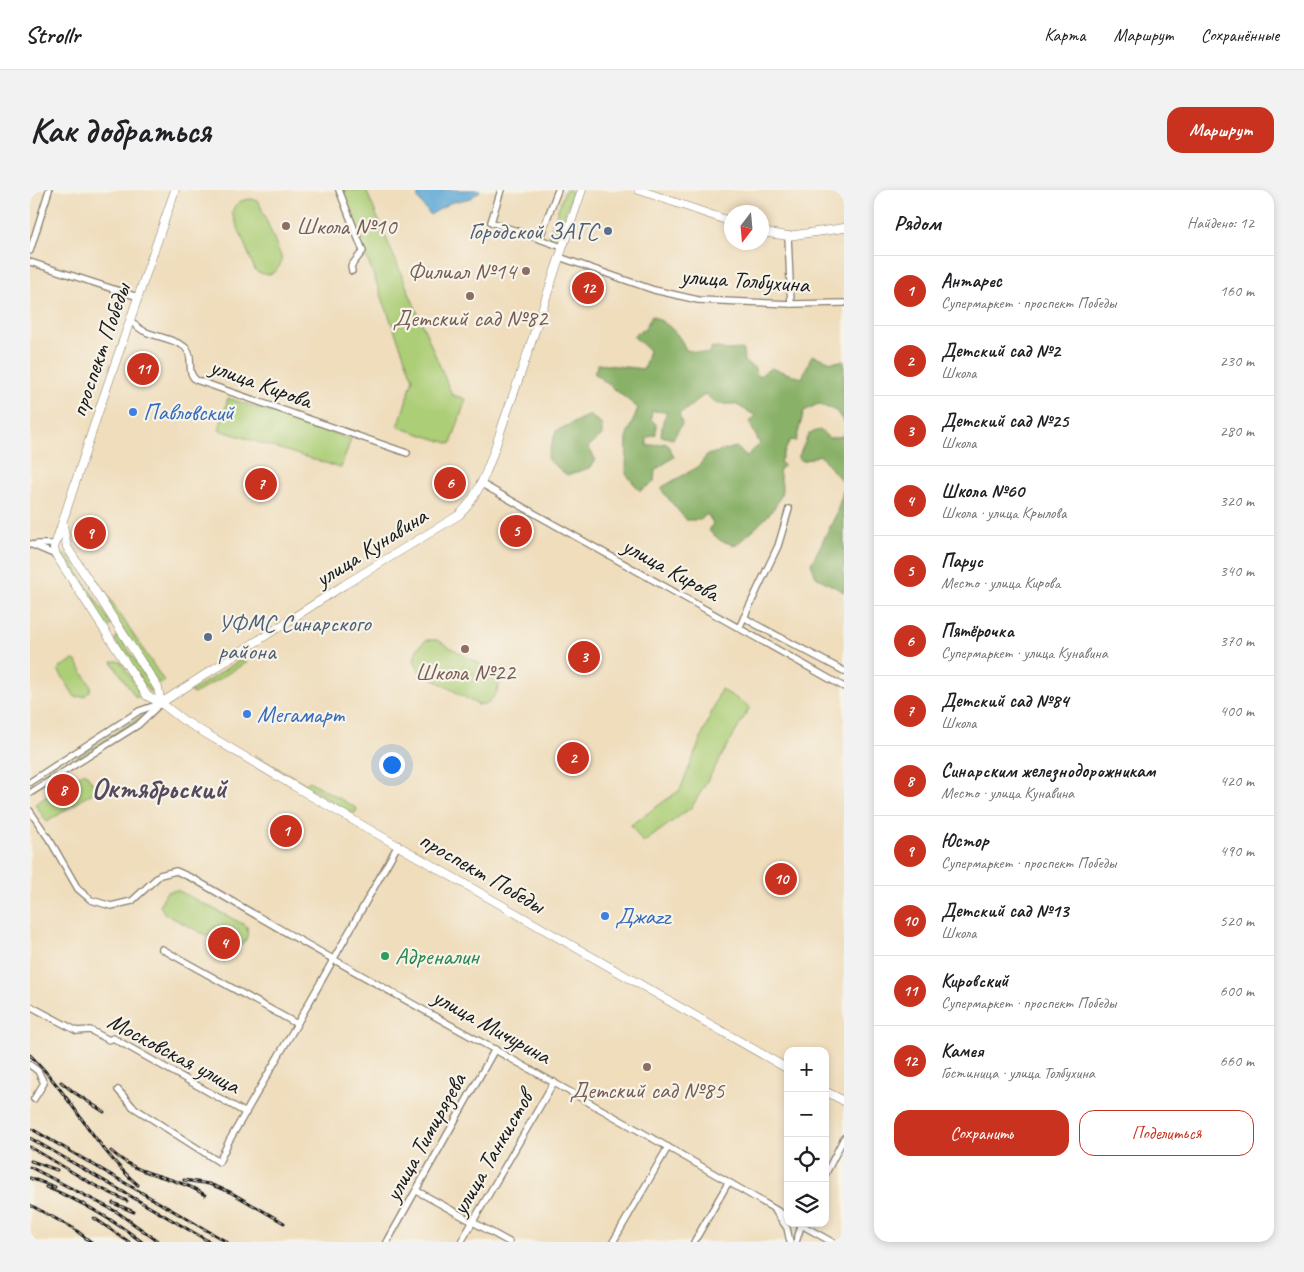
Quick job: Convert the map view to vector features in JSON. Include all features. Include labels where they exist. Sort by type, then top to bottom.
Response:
[{"type":"main road","name":"проспект Победы","points":[[175,190],[54,544],[56,555],[146,696],[161,703],[183,720],[304,792],[784,1067]]},
{"type":"main road","name":"улица Кунавина","points":[[161,703],[466,509],[489,464],[526,359],[581,190]]},
{"type":"main road","points":[[640,190],[724,219]]},
{"type":"main road","points":[[769,233],[788,236],[844,228]]},
{"type":"main road","name":"проспект Победы","points":[[62,523],[67,547],[158,688],[161,703]]},
{"type":"main road","points":[[54,544],[67,547]]},
{"type":"main road","points":[[827,1092],[844,1101]]},
{"type":"street","points":[[30,251],[49,190]]},
{"type":"street","points":[[339,190],[363,251],[351,266],[352,271]]},
{"type":"street","points":[[501,190],[491,222],[562,247]]},
{"type":"street","points":[[540,237],[558,190]]},
{"type":"street","points":[[788,236],[791,304]]},
{"type":"street","name":"улица Толбухина","points":[[559,257],[654,290],[698,300],[791,304],[844,303]]},
{"type":"street","points":[[30,262],[138,297]]},
{"type":"street","name":"улица Кирова","points":[[130,320],[147,333],[187,349],[190,357],[191,376],[196,380],[407,454]]},
{"type":"street","name":"улица Кирова","points":[[480,483],[844,687]]},
{"type":"street","points":[[739,628],[778,546],[789,509]]},
{"type":"street","points":[[30,544],[54,544]]},
{"type":"street","points":[[30,544],[56,555]]},
{"type":"street","points":[[744,617],[844,672]]},
{"type":"street","points":[[107,635],[119,627]]},
{"type":"street","name":"улица Кунавина","points":[[30,782],[139,711],[161,703]]},
{"type":"street","name":"улица Кунавина","points":[[30,793],[138,725],[161,703]]},
{"type":"street","name":"улица Мичурина","points":[[30,811],[51,842],[78,889],[91,900],[111,906],[132,901],[160,875],[176,871],[194,879],[554,1082],[784,1215]]},
{"type":"street","points":[[118,1090],[133,1106],[219,1162],[229,1141],[398,845]]},
{"type":"street","points":[[162,949],[297,1024]]},
{"type":"street","name":"Московская улица","points":[[30,1006],[77,1031],[90,1030],[109,1040],[114,1038],[246,1113]]},
{"type":"street","name":"улица Тимирязева","points":[[387,1242],[495,1050]]},
{"type":"street","points":[[30,1065],[38,1071],[44,1083],[34,1099]]},
{"type":"street","name":"улица Танкистов","points":[[461,1242],[554,1082]]},
{"type":"street","points":[[829,1167],[844,1138]]},
{"type":"street","points":[[613,1242],[668,1147]]},
{"type":"street","points":[[694,1242],[728,1183]]},
{"type":"street","points":[[417,1191],[510,1242]]},
{"type":"street","points":[[771,1207],[783,1220],[790,1242]]},
{"type":"street","points":[[796,1242],[800,1227]]},
{"type":"street","points":[[806,1227],[832,1242]]},
{"type":"green space","points":[[341,190],[366,190],[452,395],[466,399],[451,444],[398,427],[413,379]]},
{"type":"green space","points":[[565,190],[571,190],[572,194],[557,235],[551,239],[548,238]]},
{"type":"green space","points":[[253,199],[259,202],[282,259],[278,268],[268,274],[259,273],[255,270],[232,213],[235,206],[240,202]]},
{"type":"green space","points":[[652,316],[664,322],[673,330],[686,350],[708,354],[712,347],[728,350],[743,349],[744,362],[755,368],[758,377],[771,368],[802,378],[812,355],[832,362],[844,361],[844,423],[836,411],[818,404],[804,411],[796,441],[790,440],[780,462],[784,465],[779,471],[782,487],[777,503],[765,519],[736,545],[721,541],[709,531],[713,523],[707,514],[700,520],[686,520],[663,492],[662,487],[698,467],[707,455],[736,447],[747,456],[760,444],[749,422],[756,416],[735,404],[717,404],[705,394],[686,410],[679,413],[682,424],[673,439],[661,436],[663,421],[667,412],[652,411],[651,419],[656,424],[656,434],[647,438],[647,446],[667,443],[674,457],[655,470],[654,482],[640,491],[626,474],[627,435],[638,408],[594,373],[598,364],[644,369],[649,350],[633,336],[645,328]]},
{"type":"green space","points":[[228,398],[351,439],[341,468],[219,430]]},
{"type":"green space","points":[[589,415],[602,424],[602,435],[588,447],[596,460],[589,468],[567,475],[547,459],[556,431]]},
{"type":"green space","points":[[820,430],[829,438],[843,436],[844,432],[844,484],[820,455],[803,461],[798,458],[809,433]]},
{"type":"green space","points":[[844,488],[844,592],[816,577],[811,564],[836,515]]},
{"type":"green space","points":[[66,553],[112,625],[107,628],[62,556]]},
{"type":"green space","points":[[96,578],[164,681],[159,684],[91,581]]},
{"type":"green space","points":[[116,637],[120,637],[154,689],[149,692],[115,640]]},
{"type":"green space","points":[[426,640],[437,640],[496,673],[500,683],[496,694],[488,703],[478,705],[419,671],[414,660],[417,649]]},
{"type":"green space","points":[[244,659],[247,662],[194,694],[190,692],[240,660]]},
{"type":"green space","points":[[73,660],[76,661],[91,686],[90,691],[85,696],[75,697],[58,670]]},
{"type":"green space","points":[[112,662],[121,662],[142,695],[136,698]]},
{"type":"green space","points":[[721,689],[750,707],[692,807],[643,843],[631,825],[680,790]]},
{"type":"green space","points":[[141,716],[142,718],[30,790],[30,787]]},
{"type":"green space","points":[[254,755],[306,784],[309,781],[357,810],[355,813],[350,812]]},
{"type":"green space","points":[[85,772],[97,790],[47,822],[35,804]]},
{"type":"green space","points":[[177,890],[247,926],[247,938],[245,941],[233,949],[165,914],[160,906],[163,898],[167,892]]},
{"type":"water","points":[[418,190],[480,191],[471,198],[450,203],[430,215],[418,199]]},
{"type":"railway","points":[[30,1055],[58,1087],[109,1155],[138,1185]]},
{"type":"railway","points":[[61,1082],[104,1112]]},
{"type":"railway","points":[[30,1128],[227,1242]]},
{"type":"railway","points":[[30,1138],[210,1242]]},
{"type":"railway","points":[[30,1147],[94,1185],[127,1201]]},
{"type":"railway","points":[[111,1151],[130,1165],[190,1187],[205,1195]]},
{"type":"railway","points":[[31,1161],[57,1170]]},
{"type":"railway","points":[[30,1167],[117,1212],[159,1242]]},
{"type":"railway","points":[[30,1178],[55,1187]]},
{"type":"railway","points":[[184,1180],[209,1184],[230,1192],[284,1223]]},
{"type":"railway","points":[[46,1187],[96,1211],[142,1242]]},
{"type":"railway","points":[[113,1203],[134,1212]]},
{"type":"railway","points":[[30,1205],[73,1228],[91,1242]]},
{"type":"railway","points":[[94,1218],[129,1242]]},
{"type":"place","name":"Школа №10","points":[[286,226]]},
{"type":"place","name":"Городской ЗАГС","points":[[608,231]]},
{"type":"place","name":"Филиал №14","points":[[526,271]]},
{"type":"place","name":"Камея","points":[[588,288]]},
{"type":"place","name":"Детский сад №82","points":[[470,296]]},
{"type":"place","name":"Кировский","points":[[143,369]]},
{"type":"place","name":"Павловский","points":[[133,412]]},
{"type":"place","name":"Пятёрочка","points":[[450,483]]},
{"type":"place","name":"Детский сад №84","points":[[261,484]]},
{"type":"place","name":"Парус","points":[[516,531]]},
{"type":"place","name":"Юстор","points":[[90,533]]},
{"type":"place","name":"УФМС Синарского района","points":[[208,637]]},
{"type":"place","name":"Школа №22","points":[[465,649]]},
{"type":"place","name":"Детский сад №25","points":[[584,657]]},
{"type":"place","name":"Мегамарт","points":[[247,714]]},
{"type":"place","name":"Детский сад №2","points":[[573,758]]},
{"type":"place","name":"Синарским железнодорожникам","points":[[63,790]]},
{"type":"place","name":"Антарес","points":[[286,831]]},
{"type":"place","name":"Детский сад №13","points":[[781,879]]},
{"type":"place","name":"Джаzz","points":[[605,916]]},
{"type":"place","name":"Школа №60","points":[[224,943]]},
{"type":"place","name":"Адреналин","points":[[385,956]]},
{"type":"place","name":"Детский сад №85","points":[[647,1067]]},
{"type":"district","name":"Октябрьский","points":[[159,788]]}]
